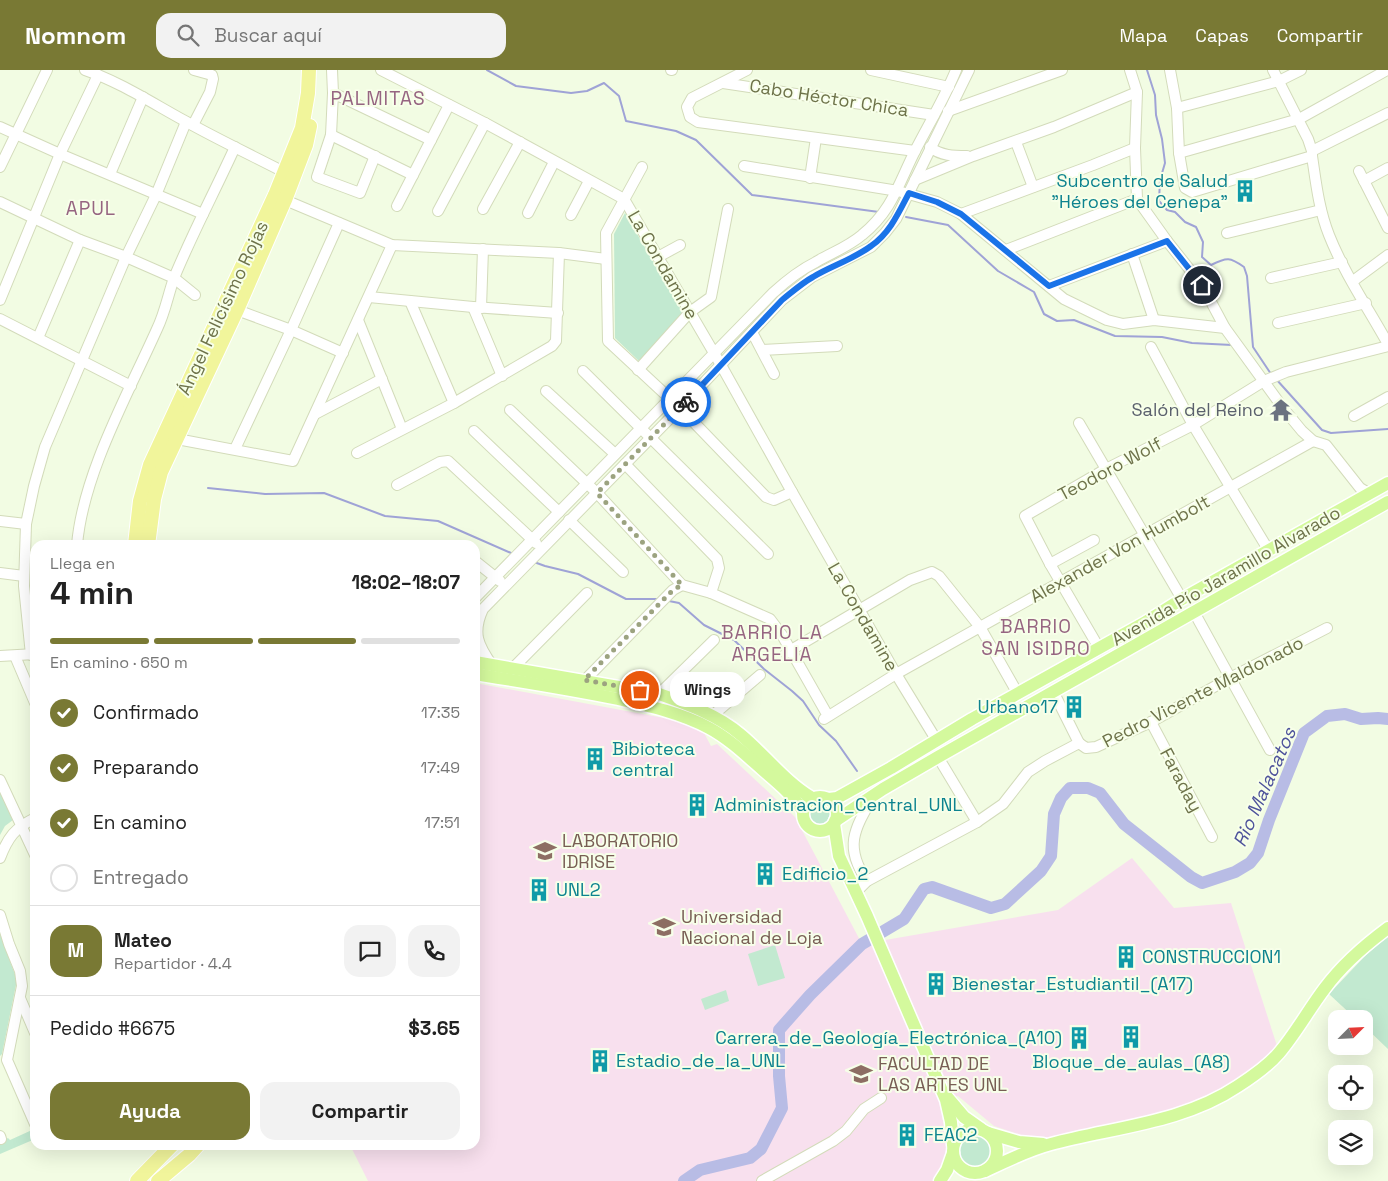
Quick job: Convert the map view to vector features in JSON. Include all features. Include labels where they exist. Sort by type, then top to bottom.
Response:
[{"type":"highway","name":"Ángel Felicísimo Rojas","points":[[136,540],[140,501],[150,466],[284,172],[302,128],[308,93],[309,70]]},
{"type":"highway","points":[[149,540],[154,499],[161,472],[237,310],[285,200],[306,145],[314,110],[316,70]]},
{"type":"highway","points":[[137,1181],[167,1150]]},
{"type":"highway","points":[[158,1181],[194,1150]]},
{"type":"main road","name":"Avenida Pío Jaramillo Alvarado","points":[[829,799],[837,798],[891,768],[972,719],[1060,671],[1182,599],[1313,527],[1388,483]]},
{"type":"main road","name":"Avenida Pío Jaramillo Alvarado","points":[[835,822],[898,780],[1388,502]]},
{"type":"main road","points":[[1313,527],[1320,539]]},
{"type":"main road","points":[[1228,574],[1236,588]]},
{"type":"main road","points":[[1144,623],[1152,636]]},
{"type":"main road","points":[[480,663],[513,668],[582,686],[654,707],[709,728],[759,767],[803,810]]},
{"type":"main road","points":[[1060,671],[1068,684]]},
{"type":"main road","points":[[480,675],[659,694],[712,716],[741,735],[788,780],[812,798]]},
{"type":"main road","points":[[972,719],[980,733]]},
{"type":"main road","points":[[891,768],[898,780]]},
{"type":"main road","points":[[837,847],[806,824],[803,818],[803,810],[806,803],[812,798],[820,796],[829,799],[836,809],[835,822],[839,856],[942,1089],[949,1111],[956,1163],[964,1170],[974,1173],[982,1172],[1050,1144],[1161,1119],[1213,1102],[1255,1075],[1279,1054],[1326,986],[1362,949],[1388,928]]},
{"type":"main road","points":[[815,830],[827,830],[835,822]]},
{"type":"main road","points":[[942,1089],[955,1108],[964,1117],[986,1132],[994,1141],[997,1153],[992,1165],[970,1181]]},
{"type":"main road","points":[[940,1181],[958,1136],[973,1128],[1019,1142],[1050,1144]]},
{"type":"street","points":[[0,167],[47,70]]},
{"type":"street","points":[[85,70],[98,74],[143,97],[189,124],[284,172]]},
{"type":"street","points":[[30,628],[24,576],[26,524],[44,447],[126,257],[189,124],[210,92],[214,79],[212,75],[194,70]]},
{"type":"street","points":[[332,70],[331,135],[316,177],[360,193],[375,156]]},
{"type":"street","name":"La Condamine","points":[[381,70],[485,123],[624,199],[721,365],[859,610],[937,741]]},
{"type":"street","points":[[747,70],[695,96],[689,102],[688,113],[690,117],[698,122],[915,151]]},
{"type":"street","points":[[871,70],[949,87]]},
{"type":"street","points":[[480,593],[714,353],[791,277],[862,236],[884,213],[898,191],[915,151],[956,70]]},
{"type":"street","points":[[480,616],[483,609],[505,586],[680,408],[782,300],[796,288],[821,272],[871,247],[886,233],[909,193],[968,70]]},
{"type":"street","points":[[1032,70],[1036,80]]},
{"type":"street","points":[[948,111],[1062,70]]},
{"type":"street","points":[[1130,70],[1137,92],[1135,148],[1137,199],[1202,285],[1225,328],[1266,380],[1302,431],[1313,441],[1326,445],[1360,488],[1370,494]]},
{"type":"street","points":[[1170,70],[1177,108],[1179,153],[1185,188],[1192,192],[1312,153],[1388,113]]},
{"type":"street","points":[[1274,70],[1299,119],[1312,153],[1321,210],[1329,235],[1388,345]]},
{"type":"street","points":[[1177,108],[1279,81],[1301,70]]},
{"type":"street","points":[[1179,153],[1299,119],[1387,70]]},
{"type":"street","points":[[0,300],[60,154],[98,74]]},
{"type":"street","name":"Cabo Héctor Chica","points":[[723,83],[934,114]]},
{"type":"street","points":[[915,180],[973,156],[1054,128],[1137,92]]},
{"type":"street","points":[[333,93],[431,140]]},
{"type":"street","points":[[110,174],[143,97]]},
{"type":"street","points":[[397,206],[449,105]]},
{"type":"street","points":[[438,211],[485,123]]},
{"type":"street","points":[[0,127],[203,214]]},
{"type":"street","points":[[331,135],[414,175]]},
{"type":"street","points":[[810,178],[816,138]]},
{"type":"street","points":[[483,209],[520,142]]},
{"type":"street","points":[[1016,142],[1033,187]]},
{"type":"street","points":[[77,540],[87,494],[103,448],[160,322],[174,278],[235,147]]},
{"type":"street","points":[[930,147],[936,152],[945,155],[973,156]]},
{"type":"street","points":[[961,214],[1135,148]]},
{"type":"street","points":[[528,213],[554,162]]},
{"type":"street","points":[[744,166],[909,193],[937,202],[961,214],[1064,299],[1107,320],[1123,324],[1154,320],[1225,328]]},
{"type":"street","points":[[642,167],[606,233],[607,338],[609,343],[670,398],[766,497],[774,500],[792,492]]},
{"type":"street","points":[[1388,168],[1362,176],[1388,228]]},
{"type":"street","points":[[571,215],[589,181]]},
{"type":"street","points":[[1006,250],[1137,199]]},
{"type":"street","points":[[285,200],[392,245],[559,253],[606,259]]},
{"type":"street","points":[[0,202],[80,240],[174,278],[195,295]]},
{"type":"street","points":[[638,370],[690,312],[711,297],[728,209]]},
{"type":"street","points":[[1227,233],[1321,210]]},
{"type":"street","points":[[235,449],[339,223]]},
{"type":"street","points":[[38,338],[80,240]]},
{"type":"street","points":[[1049,286],[1167,241]]},
{"type":"street","points":[[177,439],[293,461],[392,245]]},
{"type":"street","points":[[658,257],[680,245]]},
{"type":"street","points":[[483,249],[477,307],[502,376]]},
{"type":"street","points":[[357,453],[502,376],[554,344],[558,313],[559,253]]},
{"type":"street","points":[[1132,254],[1154,320]]},
{"type":"street","points":[[1353,281],[1388,255]]},
{"type":"street","points":[[816,261],[821,272]]},
{"type":"street","points":[[1271,278],[1342,262]]},
{"type":"street","points":[[368,297],[558,313]]},
{"type":"street","points":[[410,301],[454,402]]},
{"type":"street","points":[[1278,323],[1366,303]]},
{"type":"street","points":[[237,310],[291,330],[343,353]]},
{"type":"street","points":[[0,319],[131,386]]},
{"type":"street","points":[[358,320],[402,429]]},
{"type":"street","points":[[752,332],[774,374]]},
{"type":"street","name":"Teodoro Wolf","points":[[1050,564],[1025,516],[1106,468],[1193,425],[1266,380],[1286,372],[1388,345]]},
{"type":"street","points":[[762,350],[837,346]]},
{"type":"street","points":[[1151,347],[1193,425],[1269,551]]},
{"type":"street","points":[[583,371],[768,554]]},
{"type":"street","points":[[315,414],[382,379]]},
{"type":"street","points":[[546,391],[615,454]]},
{"type":"street","points":[[1354,416],[1388,397]]},
{"type":"street","points":[[510,410],[597,493],[682,585],[711,593],[770,620],[782,635],[788,652],[910,580],[928,572],[935,573],[980,627],[1018,694]]},
{"type":"street","points":[[1079,423],[1182,599]]},
{"type":"street","points":[[474,431],[559,512]]},
{"type":"street","name":"Alexander Von Humbolt","points":[[788,652],[826,717],[896,674],[1313,441]]},
{"type":"street","points":[[397,485],[440,462],[448,461],[541,549]]},
{"type":"street","points":[[625,464],[717,559],[719,568],[711,593]]},
{"type":"street","points":[[569,520],[622,572]]},
{"type":"street","points":[[0,521],[26,524]]},
{"type":"street","points":[[1094,540],[1050,564],[1099,648]]},
{"type":"street","points":[[480,565],[496,576],[505,586]]},
{"type":"street","points":[[0,573],[24,576]]},
{"type":"street","points":[[582,686],[673,590],[682,585]]},
{"type":"street","points":[[513,668],[586,593]]},
{"type":"street","points":[[1194,612],[1270,750]]},
{"type":"street","name":"Pedro Vicente Maldonado","points":[[856,892],[867,881],[977,822],[1003,804],[1028,772],[1045,760],[1079,743],[1086,748],[1096,747],[1151,722],[1230,678],[1327,628]]},
{"type":"street","points":[[659,694],[714,640]]},
{"type":"street","points":[[480,643],[483,652],[492,665]]},
{"type":"street","points":[[0,656],[30,654]]},
{"type":"street","points":[[15,656],[30,690]]},
{"type":"street","points":[[712,716],[760,675]]},
{"type":"street","points":[[1054,693],[1079,743]]},
{"type":"street","name":"Faraday","points":[[1151,722],[1212,837]]},
{"type":"street","points":[[938,758],[977,822]]},
{"type":"street","points":[[0,780],[30,845]]},
{"type":"street","points":[[867,881],[856,860],[853,840],[861,818],[874,795]]},
{"type":"street","points":[[0,858],[7,841],[21,825],[30,820]]},
{"type":"street","points":[[0,915],[20,971],[22,986],[4,1061],[30,1114]]},
{"type":"street","points":[[20,998],[30,1021]]},
{"type":"street","points":[[762,1181],[833,1141],[846,1131],[864,1110],[880,1098]]},
{"type":"shaded area","name":"Universidad Nacional de Loja","points":[[480,684],[675,720],[703,731],[711,746],[717,744],[795,817],[862,944],[1058,910],[1132,858],[1174,908],[1231,903],[1278,1049],[1247,1077],[1199,1105],[1053,1140],[1033,1139],[994,1126],[958,1096],[940,1102],[948,1152],[934,1181],[368,1181],[352,1150],[480,1150]]},
{"type":"green space","points":[[625,213],[684,315],[640,362],[615,338],[614,234]]},
{"type":"green space","points":[[0,792],[13,820],[5,826],[0,835]]},
{"type":"green space","points":[[820,802],[829,805],[832,814],[829,823],[820,826],[811,823],[808,814],[811,805]]},
{"type":"green space","points":[[0,934],[17,980],[2,1054],[0,1056]]},
{"type":"green space","points":[[1388,936],[1388,1049],[1373,1035],[1373,1010],[1346,1010],[1329,994],[1365,956]]},
{"type":"green space","points":[[775,945],[785,978],[758,986],[748,954]]},
{"type":"green space","points":[[726,990],[729,1001],[705,1010],[701,999]]},
{"type":"green space","points":[[30,1131],[30,1141],[0,1154],[0,1142],[8,1138],[10,1140]]},
{"type":"green space","points":[[975,1133],[982,1134],[988,1138],[992,1144],[992,1158],[988,1164],[982,1168],[975,1169],[968,1168],[962,1164],[958,1158],[957,1151],[958,1144],[962,1138],[968,1134]]},
{"type":"waterway","points":[[487,70],[516,86],[571,93],[587,91],[604,83],[619,96],[626,121],[676,131],[696,140],[752,195],[879,212]]},
{"type":"waterway","points":[[1147,70],[1155,95],[1156,115],[1165,163],[1160,180],[1159,201],[1167,210],[1175,212],[1185,222],[1196,227],[1203,242],[1202,257],[1211,265],[1228,259],[1244,267],[1247,276],[1253,347],[1271,374]]},
{"type":"waterway","points":[[906,217],[948,225],[998,271],[1034,292],[1044,314],[1057,321],[1074,320],[1115,336],[1162,337],[1192,343],[1232,345]]},
{"type":"waterway","points":[[1276,379],[1322,430],[1331,433],[1388,429]]},
{"type":"waterway","points":[[208,488],[265,494],[324,493],[385,516],[438,521],[511,553]]},
{"type":"waterway","points":[[534,562],[578,574],[626,599],[658,599]]},
{"type":"waterway","points":[[669,601],[679,603],[704,625],[734,640],[764,669],[792,691],[803,701],[819,725],[836,741],[857,771]]},
{"type":"waterway","name":"Rio Malacatos","points":[[684,1181],[700,1170],[750,1158],[761,1149],[782,1108],[779,1076],[779,1030],[810,995],[862,944],[904,919],[924,889],[932,887],[991,908],[1005,904],[1041,871],[1051,856],[1054,814],[1061,798],[1070,788],[1088,788],[1100,793],[1124,824],[1191,877],[1202,883],[1235,872],[1250,863],[1258,853],[1269,820],[1304,733],[1327,716],[1345,714],[1361,719],[1388,719]]},
{"type":"way so far","points":[[640,690],[584,680],[673,590],[682,585],[597,493],[686,402]]},
{"type":"place","name":"Subcentro de Salud \"Héroes del Cenepa\"","points":[[1245,191]]},
{"type":"place","name":"Salón del Reino","points":[[1281,410]]},
{"type":"place","name":"Wings","points":[[640,690]]},
{"type":"place","name":"Urbano17","points":[[1074,707]]},
{"type":"place","name":"Bibioteca central","points":[[595,759]]},
{"type":"place","name":"Administracion_Central_UNL","points":[[697,805]]},
{"type":"place","name":"LABORATORIO IDRISE","points":[[545,851]]},
{"type":"place","name":"Edificio_2","points":[[765,874]]},
{"type":"place","name":"UNL2","points":[[539,890]]},
{"type":"place","name":"Universidad Nacional de Loja","points":[[664,927]]},
{"type":"place","name":"CONSTRUCCION1","points":[[1126,957]]},
{"type":"place","name":"Bienestar_Estudiantil_(A17)","points":[[936,984]]},
{"type":"place","name":"Bloque_de_aulas_(A8)","points":[[1131,1037]]},
{"type":"place","name":"Carrera_de_Geología_Electrónica_(A10)","points":[[1079,1038]]},
{"type":"place","name":"Estadio_de_la_UNL","points":[[600,1061]]},
{"type":"place","name":"FACULTAD DE LAS ARTES UNL","points":[[861,1074]]},
{"type":"place","name":"FEAC2","points":[[907,1135]]},
{"type":"district","name":"PALMITAS","points":[[378,98]]},
{"type":"district","name":"APUL","points":[[91,208]]},
{"type":"district","name":"BARRIO SAN ISIDRO","points":[[1036,637]]},
{"type":"district","name":"BARRIO LA ARGELIA","points":[[772,643]]},
{"type":"route","points":[[686,402],[782,300],[796,288],[812,277],[871,247],[886,233],[909,193],[937,202],[961,214],[1049,286],[1167,241],[1202,285]]}]
